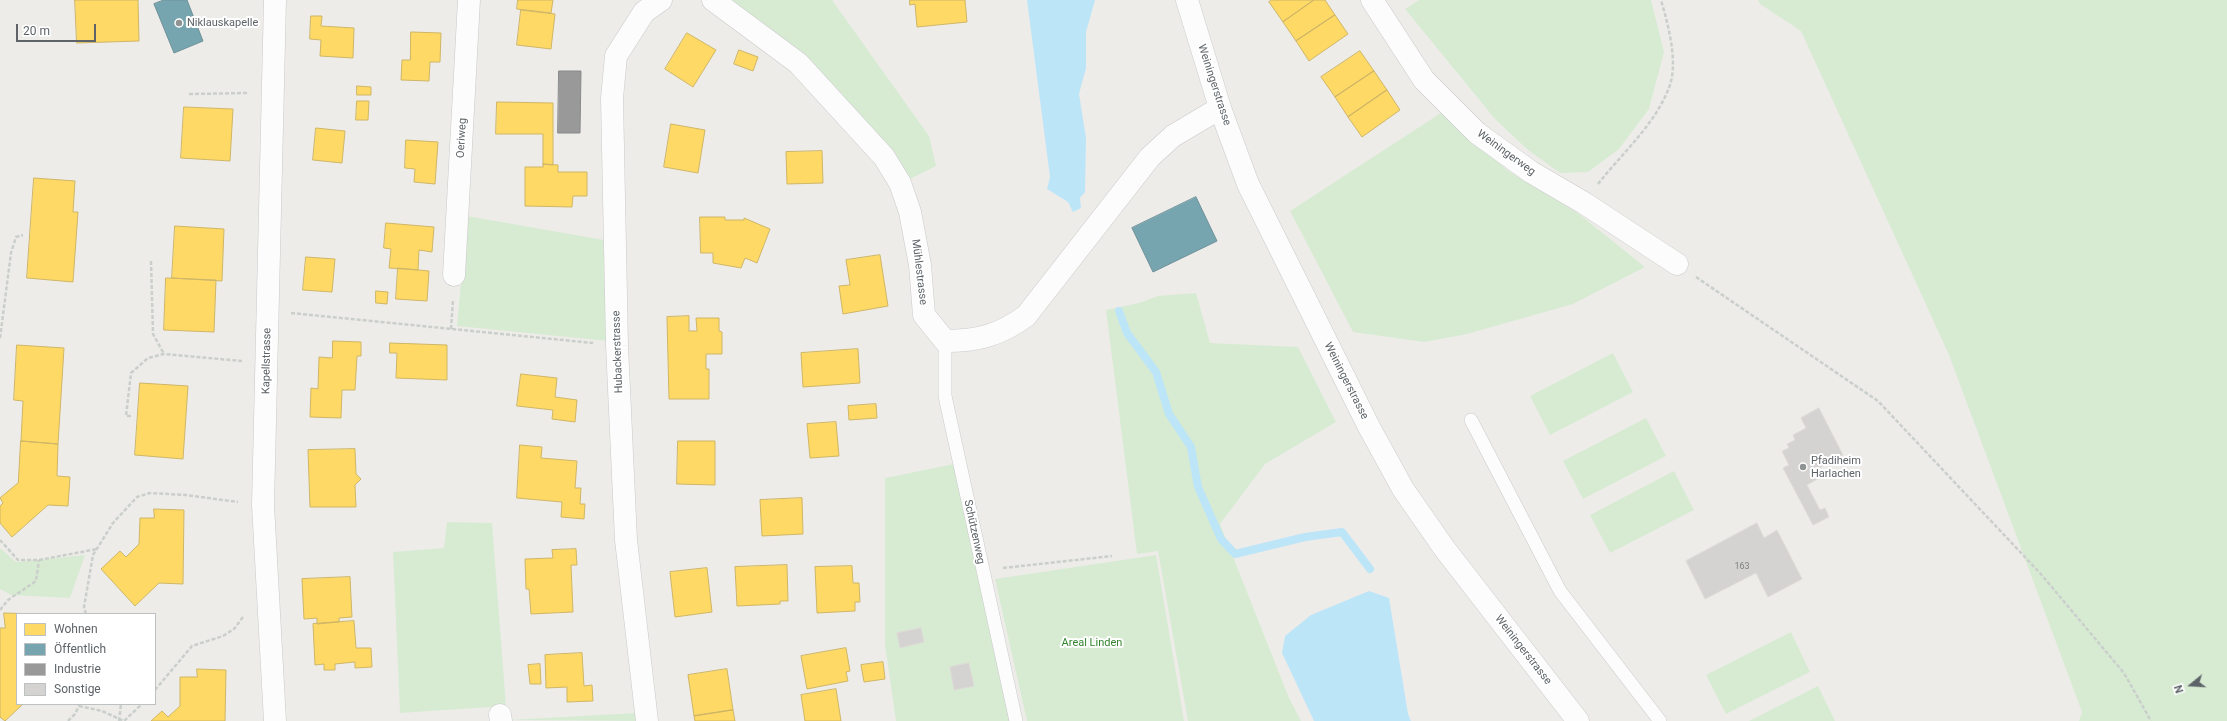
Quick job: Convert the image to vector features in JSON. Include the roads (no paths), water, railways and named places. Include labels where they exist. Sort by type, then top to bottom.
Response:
[{"type":"street","name":"Kapellstrasse","points":[[275,0],[263,505],[275,721]]},
{"type":"street","name":"Oeriweg","points":[[454,275],[469,0]]},
{"type":"street","name":"Hubackerstrasse","points":[[647,721],[626,540],[617,346],[612,98],[616,56],[644,12],[662,0]]},
{"type":"street","name":"Mühlestrasse","points":[[713,0],[798,64],[884,157],[900,183],[910,212],[920,265],[924,315],[945,341]]},
{"type":"street","name":"Weiningerstrasse","points":[[1187,0],[1220,108],[1258,206],[1369,427],[1403,489],[1444,548],[1578,721]]},
{"type":"street","name":"Weiningerweg","points":[[1372,0],[1424,80],[1477,133],[1531,172],[1584,203],[1677,264]]},
{"type":"street","points":[[945,341],[975,339],[999,333],[1026,316],[1150,157],[1173,136],[1220,108]]},
{"type":"lane","name":"Schützenweg","points":[[945,341],[945,396],[1016,721]]},
{"type":"lane","points":[[1471,420],[1560,591],[1660,721]]},
{"type":"water","points":[[1027,0],[1095,0],[1086,32],[1086,68],[1079,94],[1086,138],[1085,192],[1080,198],[1081,208],[1073,212],[1068,202],[1047,189],[1050,177]]},
{"type":"water","points":[[1369,591],[1389,598],[1408,714],[1411,721],[1314,721],[1282,653],[1285,636],[1311,615]]},
{"type":"waterway","points":[[1119,311],[1127,333],[1156,372],[1169,414],[1191,447],[1198,487],[1221,539],[1235,554],[1305,537],[1342,532],[1370,569]]},
{"type":"place","name":"Niklauskapelle","points":[[179,23]]},
{"type":"place","name":"Pfadiheim Harlachen","points":[[1803,467]]},
{"type":"park label","name":"Areal Linden","points":[[1092,643]]}]
